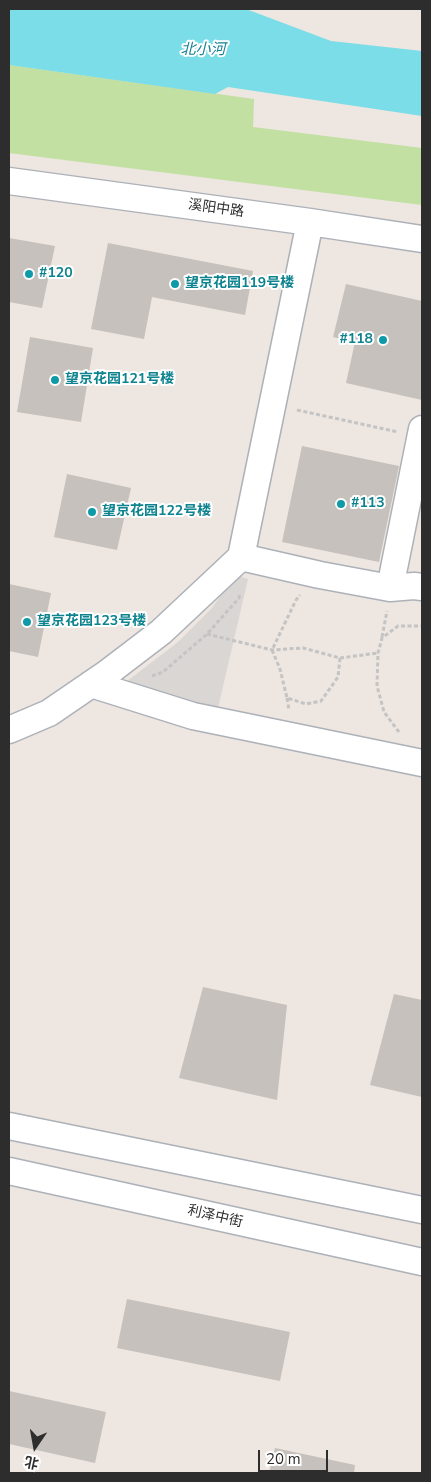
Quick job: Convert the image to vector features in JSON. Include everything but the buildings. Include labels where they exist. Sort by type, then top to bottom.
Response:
[{"type":"street","name":"溪阳中路","points":[[9,181],[310,222],[422,240]]},
{"type":"street","points":[[9,730],[49,713],[161,632],[241,557],[310,222]]},
{"type":"street","points":[[390,588],[422,433]]},
{"type":"street","points":[[241,557],[320,575],[390,588],[422,587]]},
{"type":"street","points":[[91,684],[193,716],[422,763]]},
{"type":"street","points":[[9,1126],[422,1210]]},
{"type":"street","name":"利泽中街","points":[[9,1171],[422,1262]]},
{"type":"path","points":[[271,404],[422,433]]},
{"type":"path","points":[[320,575],[296,600],[272,650],[280,669],[287,698],[306,704],[321,701],[338,677],[340,658]]},
{"type":"path","points":[[422,626],[398,626],[382,638],[378,653],[377,686],[384,712],[422,763]]},
{"type":"path","points":[[207,634],[272,650],[303,648],[340,658],[378,653]]},
{"type":"green space","points":[[9,65],[254,99],[253,127],[422,148],[422,205],[9,153]]},
{"type":"shaded area","points":[[236,575],[248,579],[218,708],[168,697],[126,682],[178,642],[211,609]]},
{"type":"water","name":"北小河","points":[[9,9],[246,9],[331,41],[422,51],[422,116],[228,87],[215,94],[9,65]]},
{"type":"place","name":"#120","points":[[29,274]]},
{"type":"place","name":"望京花园119号楼","points":[[175,284]]},
{"type":"place","name":"#118","points":[[383,340]]},
{"type":"place","name":"望京花园121号楼","points":[[55,380]]},
{"type":"place","name":"#113","points":[[341,504]]},
{"type":"place","name":"望京花园122号楼","points":[[92,512]]},
{"type":"place","name":"望京花园123号楼","points":[[27,622]]}]
